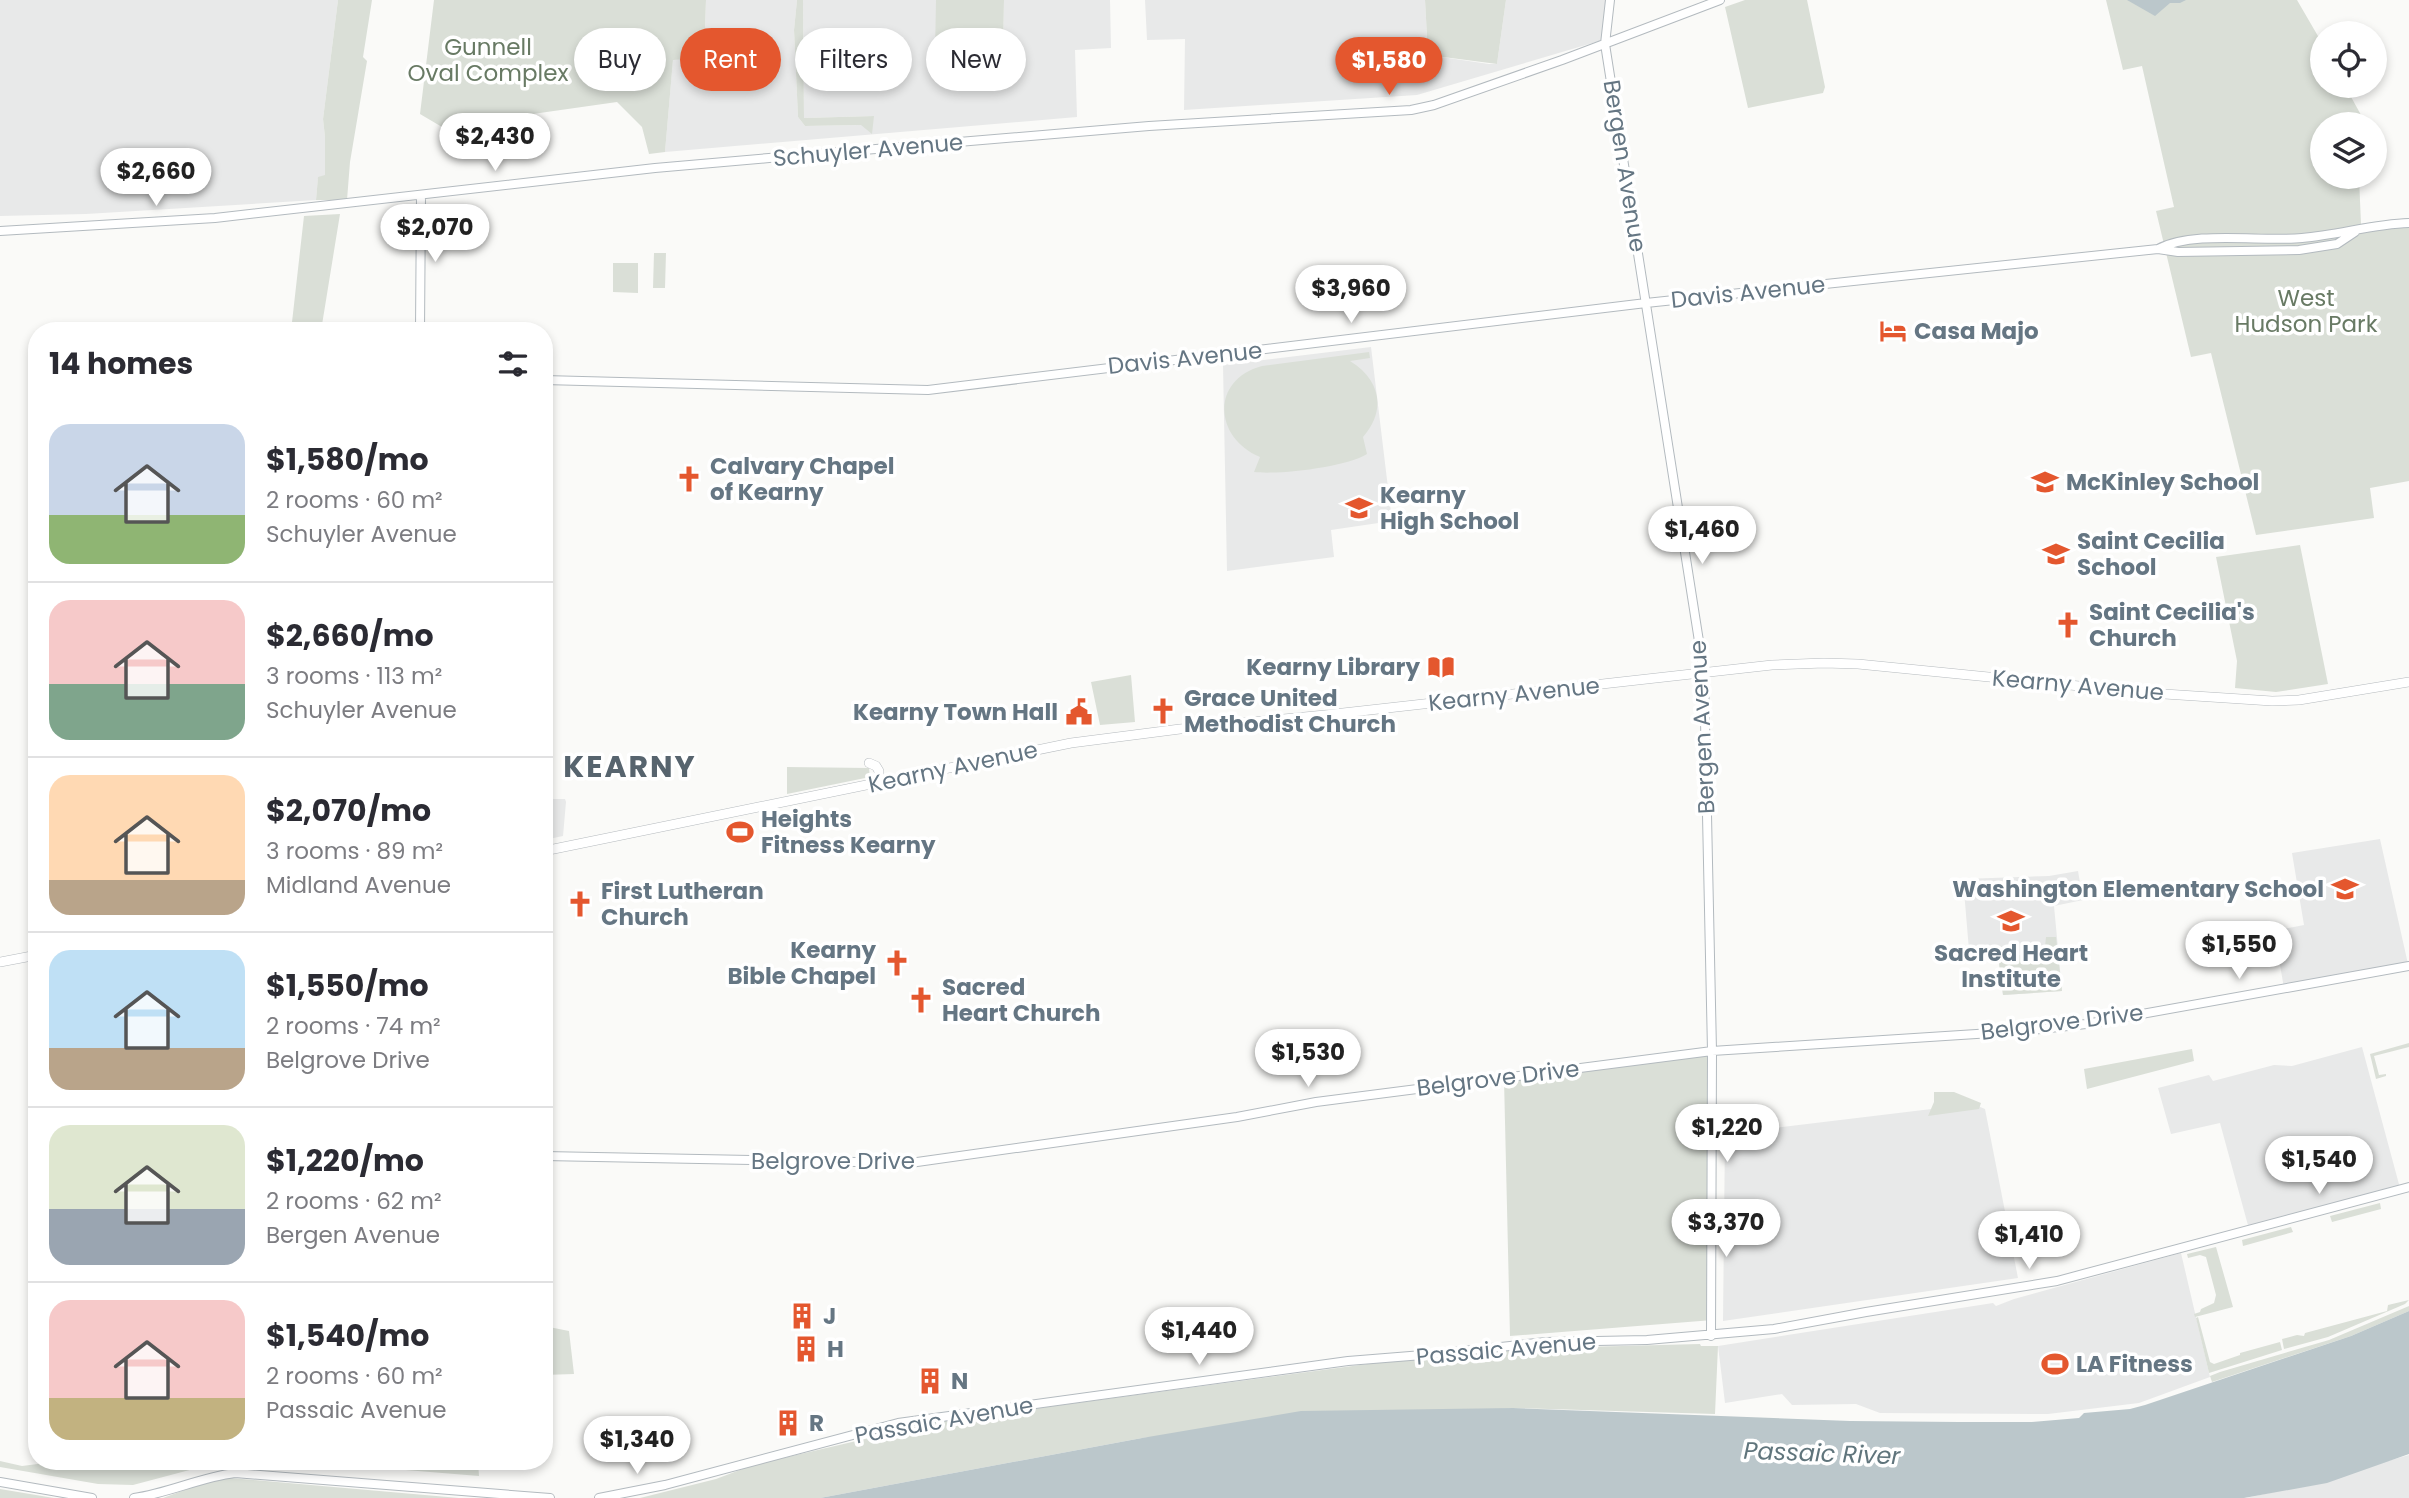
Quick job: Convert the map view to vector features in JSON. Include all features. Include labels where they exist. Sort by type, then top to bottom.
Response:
[{"type":"main road","name":"Kearny Avenue","points":[[553,849],[1072,743],[1773,665],[1858,664],[2272,701],[2299,700],[2409,682]]},
{"type":"main road","points":[[869,763],[876,765],[879,771],[880,779],[875,784]]},
{"type":"main road","points":[[0,962],[28,957]]},
{"type":"street","name":"Bergen Avenue","points":[[1610,0],[1605,44],[1704,673],[1713,1051],[1712,1336]]},
{"type":"street","name":"Schuyler Avenue","points":[[0,231],[215,218],[655,168],[769,158],[1149,126],[1411,110],[1434,106],[1720,0]]},
{"type":"street","points":[[420,322],[421,196]]},
{"type":"street","name":"Davis Avenue","points":[[553,380],[928,390],[1646,303],[2158,249],[2178,252],[2299,250],[2337,244],[2355,232],[2380,225],[2409,223]]},
{"type":"street","name":"Belgrove Drive","points":[[553,1156],[903,1164],[1237,1117],[1316,1102],[1713,1051],[2023,1031],[2086,1024],[2409,966]]},
{"type":"street","name":"Passaic Avenue","points":[[599,1498],[673,1483],[911,1421],[1348,1361],[1546,1342],[1647,1340],[1774,1329],[2057,1281],[2409,1187]]},
{"type":"street","points":[[134,1498],[206,1478],[235,1473],[550,1498]]},
{"type":"street","points":[[0,1482],[92,1498]]},
{"type":"shaded area","points":[[0,0],[338,0],[323,119],[325,176],[318,178],[316,200],[86,214],[0,216]]},
{"type":"shaded area","points":[[706,0],[797,0],[794,30],[795,91],[798,117],[805,126],[861,125],[873,116],[804,118],[804,91],[912,91],[912,28],[803,28],[803,0],[936,0],[936,28],[926,28],[926,91],[1026,91],[1026,28],[1003,28],[1004,0],[1110,0],[1111,48],[1075,50],[1077,117],[665,152],[673,59],[680,59],[680,91],[781,91],[781,28],[705,28]]},
{"type":"shaded area","points":[[1145,0],[1425,0],[1428,55],[1497,64],[1506,0],[1610,0],[1606,39],[1417,95],[1184,110],[1185,39],[1147,40]]},
{"type":"shaded area","points":[[1371,347],[1392,521],[1331,530],[1334,557],[1227,571],[1223,365]]},
{"type":"shaded area","points":[[553,799],[565,799],[566,802],[563,836],[553,838]]},
{"type":"shaded area","name":"Washington Elementary School","points":[[2380,839],[2408,964],[2284,988],[2274,931],[2304,925],[2292,853]]},
{"type":"shaded area","name":"Sacred Heart Institute","points":[[2078,871],[2083,900],[2054,906],[2062,991],[2003,995],[1997,947],[1969,950],[1963,879],[2049,876]]},
{"type":"shaded area","points":[[2362,1047],[2400,1188],[2249,1229],[2220,1123],[2171,1134],[2158,1088],[2209,1075],[2213,1081],[2274,1065],[2292,1066]]},
{"type":"shaded area","points":[[1973,1104],[1985,1109],[2018,1278],[1723,1321],[1725,1134]]},
{"type":"shaded area","points":[[2181,1253],[2210,1377],[2139,1403],[2048,1414],[1880,1413],[1856,1404],[1792,1405],[1782,1394],[1725,1403],[1718,1346],[1993,1303],[1996,1306]]},
{"type":"shaded area","points":[[2409,1455],[2409,1498],[2246,1498],[2283,1490]]},
{"type":"green space","points":[[338,0],[372,0],[363,57],[367,61],[350,162],[347,200],[316,200],[318,177],[325,175],[323,119]]},
{"type":"green space","name":"Gunnell Oval Complex","points":[[434,0],[706,0],[705,28],[680,28],[680,59],[673,60],[665,152],[649,154],[642,127],[617,102],[442,127],[420,114]]},
{"type":"green space","points":[[797,0],[803,0],[803,28],[795,28],[795,52],[794,30]]},
{"type":"green space","points":[[936,0],[1004,0],[1003,28],[935,28]]},
{"type":"green space","points":[[1425,0],[1506,0],[1497,64],[1428,55]]},
{"type":"green space","points":[[1745,0],[1807,0],[1825,87],[1823,93],[1748,108],[1725,7]]},
{"type":"green space","name":"West Hudson Park","points":[[2106,0],[2297,0],[2310,22],[2310,98],[2352,98],[2359,112],[2310,112],[2310,189],[2360,189],[2361,224],[2409,218],[2409,481],[2370,488],[2374,518],[2256,535],[2211,353],[2191,357],[2156,211],[2174,207],[2142,66],[2123,70]]},
{"type":"green space","points":[[797,91],[804,91],[804,118],[874,116],[872,134],[861,125],[805,126],[798,117]]},
{"type":"green space","points":[[340,214],[322,322],[292,322],[304,216]]},
{"type":"green space","points":[[654,253],[666,253],[665,288],[653,288]]},
{"type":"green space","points":[[613,263],[638,263],[638,293],[613,292]]},
{"type":"green space","points":[[1369,352],[1370,358],[1350,361],[1368,377],[1377,396],[1375,416],[1363,437],[1367,454],[1344,463],[1312,469],[1254,472],[1260,457],[1234,437],[1227,424],[1224,410],[1226,396],[1233,383],[1245,373],[1262,366]]},
{"type":"green space","points":[[2300,545],[2328,684],[2276,692],[2235,688],[2237,661],[2216,557]]},
{"type":"green space","points":[[1131,675],[1135,722],[1100,725],[1091,682]]},
{"type":"green space","points":[[787,767],[869,768],[870,777],[787,794]]},
{"type":"green space","points":[[2046,937],[2056,937],[2062,991],[2003,995],[1997,947],[2011,946],[2019,955],[2029,959],[2040,955],[2045,947]]},
{"type":"green space","points":[[2409,1043],[2409,1047],[2374,1056],[2379,1075],[2386,1074],[2376,1079],[2370,1054]]},
{"type":"green space","points":[[2192,1049],[2194,1061],[2087,1089],[2084,1069]]},
{"type":"green space","points":[[1715,1050],[1713,1320],[1510,1336],[1504,1079]]},
{"type":"green space","points":[[1934,1092],[1954,1092],[1981,1103],[1979,1109],[1928,1116],[1934,1102]]},
{"type":"green space","points":[[2380,1203],[2381,1209],[2332,1222],[2330,1216]]},
{"type":"green space","points":[[2291,1227],[2293,1232],[2243,1246],[2242,1240]]},
{"type":"green space","points":[[2216,1247],[2233,1307],[2195,1317],[2194,1314],[2214,1303],[2216,1295],[2206,1257],[2200,1255],[2188,1258],[2187,1254]]},
{"type":"green space","points":[[2409,1300],[2405,1304],[2328,1337],[2284,1349],[2282,1339],[2304,1336],[2305,1333],[2387,1311],[2388,1305]]},
{"type":"green space","points":[[2409,1306],[2409,1311],[2351,1336],[2212,1382],[2210,1376],[2220,1372],[2329,1340]]},
{"type":"green space","points":[[2198,1317],[2210,1362],[2214,1364],[2240,1353],[2280,1342],[2282,1350],[2209,1373],[2196,1318]]},
{"type":"green space","points":[[553,1328],[569,1331],[574,1374],[553,1375]]},
{"type":"green space","points":[[1700,1344],[1718,1346],[1715,1414],[1513,1408],[1142,1438],[820,1498],[640,1498],[716,1479],[753,1465],[942,1421],[1390,1361],[1504,1349]]},
{"type":"green space","points":[[0,1461],[28,1465],[28,1470],[190,1470],[133,1485],[98,1484],[0,1467]]},
{"type":"green space","points":[[406,1470],[479,1470],[479,1476]]},
{"type":"green space","points":[[219,1477],[459,1498],[163,1498]]},
{"type":"green space","points":[[0,1489],[54,1498],[0,1498]]},
{"type":"water","points":[[2127,0],[2186,0],[2170,3],[2155,16]]},
{"type":"water","name":"Passaic River","points":[[2409,1311],[2409,1454],[2327,1483],[2244,1498],[820,1498],[1301,1411],[1513,1408],[1850,1421],[1959,1422],[2032,1422],[2079,1418],[2084,1413],[2145,1405],[2351,1336]]},
{"type":"place","name":"Casa Majo","points":[[1893,331]]},
{"type":"place","name":"Calvary Chapel of Kearny","points":[[689,479]]},
{"type":"place","name":"McKinley School","points":[[2045,482]]},
{"type":"place","name":"Kearny High School","points":[[1359,508]]},
{"type":"place","name":"Saint Cecilia School","points":[[2056,554]]},
{"type":"place","name":"Saint Cecilia's Church","points":[[2068,625]]},
{"type":"place","name":"Kearny Library","points":[[1441,667]]},
{"type":"place","name":"Grace United Methodist Church","points":[[1163,711]]},
{"type":"place","name":"Kearny Town Hall","points":[[1079,712]]},
{"type":"place","name":"Heights Fitness Kearny","points":[[740,832]]},
{"type":"place","name":"Washington Elementary School","points":[[2345,889]]},
{"type":"place","name":"First Lutheran Church","points":[[580,904]]},
{"type":"place","name":"Sacred Heart Institute","points":[[2011,921]]},
{"type":"place","name":"Kearny Bible Chapel","points":[[897,963]]},
{"type":"place","name":"Sacred Heart Church","points":[[921,1000]]},
{"type":"place","name":"J","points":[[802,1316]]},
{"type":"place","name":"H","points":[[806,1349]]},
{"type":"place","name":"LA Fitness","points":[[2055,1364]]},
{"type":"place","name":"N","points":[[930,1381]]},
{"type":"place","name":"R","points":[[788,1423]]},
{"type":"district","name":"KEARNY","points":[[630,766]]}]
